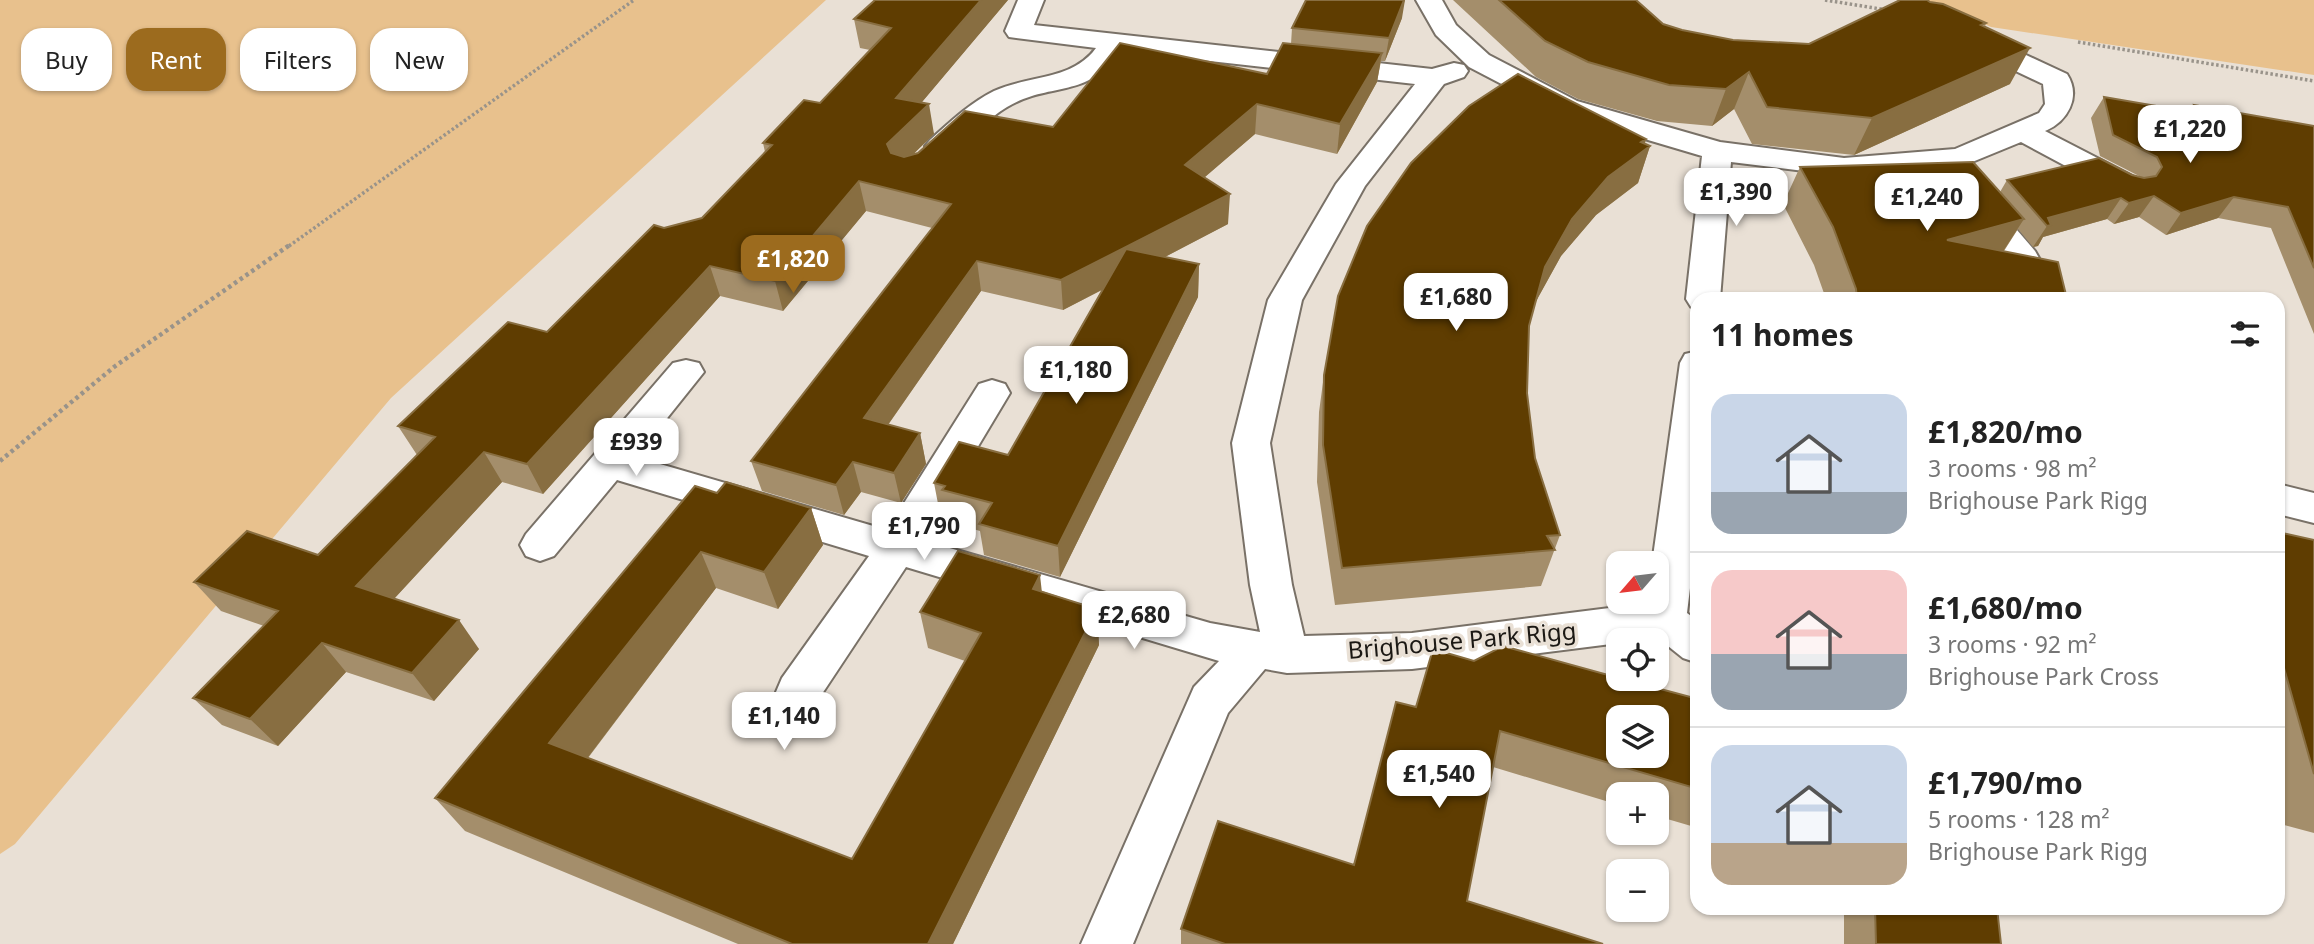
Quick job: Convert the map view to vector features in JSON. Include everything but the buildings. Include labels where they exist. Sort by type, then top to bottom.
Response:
[{"type":"street","points":[[1031,0],[1018,32],[1434,78],[1479,61]]},
{"type":"street","points":[[1429,0],[1445,29],[1479,61],[1567,107],[1717,151],[1844,167],[1961,158],[2049,119],[2059,104],[2057,80],[1960,35],[1947,33]]},
{"type":"street","points":[[919,166],[965,123],[1014,93],[1074,80],[1101,63],[1114,43]]},
{"type":"street","points":[[1107,944],[1210,701],[1272,652],[1271,585],[1251,443],[1285,300],[1351,184],[1434,78]]},
{"type":"street","points":[[2023,131],[2130,187]]},
{"type":"street","points":[[1704,292],[1717,151]]},
{"type":"street","points":[[1940,159],[2023,258]]},
{"type":"street","points":[[540,545],[686,372]]},
{"type":"street","points":[[797,692],[896,549],[992,393]]},
{"type":"street","points":[[1690,422],[1665,620],[1690,639]]},
{"type":"street","name":"Brighouse Park Rigg","points":[[608,464],[1210,641],[1272,652],[1412,651],[1665,620]]},
{"type":"street","points":[[2285,501],[2314,508]]},
{"type":"path","points":[[0,461],[114,367],[393,173],[634,0]]},
{"type":"shaded area","points":[[0,0],[826,0],[391,398],[15,844],[0,854]]},
{"type":"shaded area","points":[[1901,0],[2314,0],[2314,75],[1991,27],[1950,8]]}]
